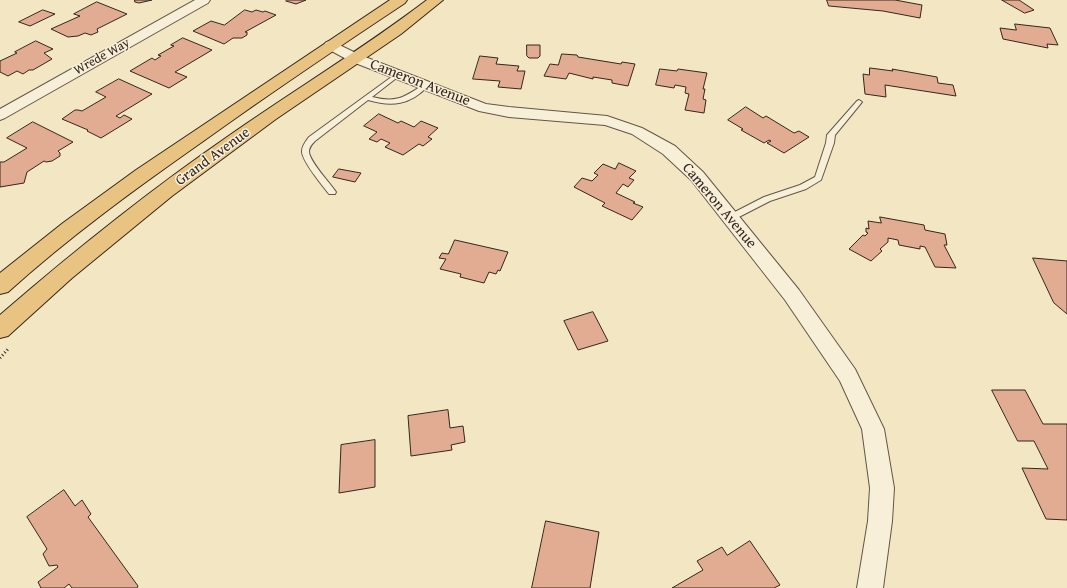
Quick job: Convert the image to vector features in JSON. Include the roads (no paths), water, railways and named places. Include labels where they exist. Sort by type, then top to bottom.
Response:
[{"type":"main road","name":"Grand Avenue","points":[[0,286],[30,259],[134,180],[331,45],[400,0]]},
{"type":"main road","name":"Grand Avenue","points":[[0,329],[32,300],[145,207],[269,116],[355,58],[436,0]]},
{"type":"street","name":"Wrede Way","points":[[1,113],[204,0]]},
{"type":"street","name":"Cameron Avenue","points":[[331,45],[355,58],[484,108],[509,112],[607,121],[637,131],[669,150],[697,176],[792,295],[848,375],[873,429],[882,488],[880,521],[870,588]]},
{"type":"lane","points":[[332,192],[316,172],[304,153],[306,147],[312,139],[397,75]]},
{"type":"lane","points":[[366,98],[387,104],[396,104],[425,86]]},
{"type":"lane","points":[[730,218],[766,199],[803,187],[818,178],[829,148],[831,134],[859,102]]}]
